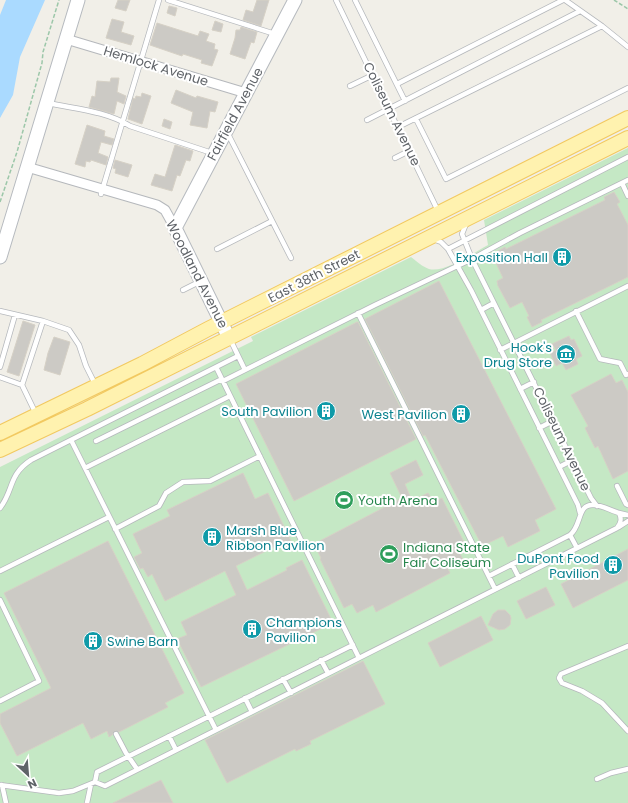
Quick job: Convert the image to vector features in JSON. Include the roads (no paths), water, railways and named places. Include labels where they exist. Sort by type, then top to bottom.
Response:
[{"type":"main road","name":"East 38th Street","points":[[0,433],[96,387],[628,118]]},
{"type":"main road","name":"East 38th Street","points":[[0,450],[87,409],[628,138]]},
{"type":"main road","points":[[0,430],[16,426]]},
{"type":"street","points":[[0,257],[78,0]]},
{"type":"street","name":"Fairfield Avenue","points":[[175,228],[295,0]]},
{"type":"street","name":"Hemlock Avenue","points":[[66,39],[246,93]]},
{"type":"street","name":"Woodland Avenue","points":[[27,167],[101,191],[159,206],[167,213],[175,228],[229,338]]},
{"type":"street","name":"Coliseum Avenue","points":[[439,213],[447,228]]},
{"type":"lane","points":[[101,191],[159,0]]},
{"type":"lane","points":[[168,0],[277,35]]},
{"type":"lane","name":"Coliseum Avenue","points":[[336,0],[439,213]]},
{"type":"lane","points":[[355,0],[405,101]]},
{"type":"lane","points":[[397,84],[564,0],[602,26],[628,47]]},
{"type":"lane","points":[[367,120],[580,11]]},
{"type":"lane","points":[[398,127],[602,26]]},
{"type":"lane","points":[[350,86],[373,75]]},
{"type":"lane","points":[[416,119],[446,180],[628,88]]},
{"type":"lane","points":[[47,102],[80,109],[122,122],[214,154]]},
{"type":"lane","points":[[226,131],[291,258]]},
{"type":"lane","points":[[395,158],[409,151]]},
{"type":"lane","points":[[448,248],[628,157]]},
{"type":"lane","points":[[96,441],[245,370],[358,313],[458,266],[520,233],[628,180]]},
{"type":"lane","points":[[622,183],[628,196]]},
{"type":"lane","points":[[423,241],[434,239],[444,244],[447,228],[462,234],[465,226],[474,215]]},
{"type":"lane","points":[[217,249],[272,221]]},
{"type":"lane","name":"Coliseum Avenue","points":[[462,234],[472,259],[591,498],[597,506]]},
{"type":"lane","name":"Coliseum Avenue","points":[[444,244],[448,248],[481,310],[578,505],[580,515]]},
{"type":"lane","points":[[183,290],[201,281]]},
{"type":"lane","points":[[500,350],[628,286]]},
{"type":"lane","points":[[481,310],[494,303]]},
{"type":"lane","points":[[0,311],[43,321],[69,330],[79,345],[86,366],[96,387]]},
{"type":"lane","points":[[576,311],[600,359],[620,363],[626,375],[628,374]]},
{"type":"lane","points":[[358,313],[495,589]]},
{"type":"lane","points":[[0,367],[15,315]]},
{"type":"lane","points":[[37,416],[22,385],[43,321]]},
{"type":"lane","points":[[229,338],[245,370]]},
{"type":"lane","points":[[0,508],[13,479],[20,468],[31,460],[238,356]]},
{"type":"lane","points":[[216,367],[359,658]]},
{"type":"lane","points":[[0,377],[22,385]]},
{"type":"lane","points":[[520,389],[534,382]]},
{"type":"lane","points":[[85,468],[230,396]]},
{"type":"lane","points":[[539,428],[553,421]]},
{"type":"lane","points":[[71,440],[216,730]]},
{"type":"lane","points":[[115,529],[159,506],[166,493],[183,482],[210,481],[260,456]]},
{"type":"lane","points":[[559,467],[573,460]]},
{"type":"lane","points":[[617,486],[626,504],[628,505]]},
{"type":"lane","points":[[489,576],[570,535],[576,529],[581,511],[585,507],[591,505],[597,506],[628,515]]},
{"type":"lane","points":[[617,528],[621,522],[619,513]]},
{"type":"lane","points":[[0,571],[109,517]]},
{"type":"lane","points":[[6,803],[1,785],[59,793],[72,791],[93,783],[104,786],[519,578],[628,521]]},
{"type":"lane","points":[[570,535],[577,548]]},
{"type":"lane","points":[[512,564],[519,578]]},
{"type":"lane","points":[[0,600],[39,681],[0,701]]},
{"type":"lane","points":[[87,803],[97,772],[353,645]]},
{"type":"lane","points":[[628,646],[561,674],[559,678],[562,683],[582,691],[602,703],[628,731]]},
{"type":"lane","points":[[321,660],[328,673]]},
{"type":"lane","points":[[283,679],[291,693]]},
{"type":"lane","points":[[245,698],[252,712]]},
{"type":"lane","points":[[116,734],[126,753],[137,769]]},
{"type":"lane","points":[[169,736],[176,750]]},
{"type":"lane","points":[[597,779],[610,773],[628,769]]},
{"type":"water","points":[[6,0],[45,0],[20,57],[13,95],[0,118],[0,15]]},
{"type":"place","name":"Exposition Hall","points":[[562,257]]},
{"type":"place","name":"Hook's Drug Store","points":[[566,354]]},
{"type":"place","name":"South Pavilion","points":[[326,411]]},
{"type":"place","name":"West Pavilion","points":[[461,414]]},
{"type":"place","name":"Youth Arena","points":[[344,500]]},
{"type":"place","name":"Marsh Blue Ribbon Pavilion","points":[[212,537]]},
{"type":"place","name":"Indiana State Fair Coliseum","points":[[389,554]]},
{"type":"place","name":"DuPont Food Pavilion","points":[[613,565]]},
{"type":"place","name":"Champions Pavilion","points":[[252,629]]},
{"type":"place","name":"Swine Barn","points":[[93,641]]}]
